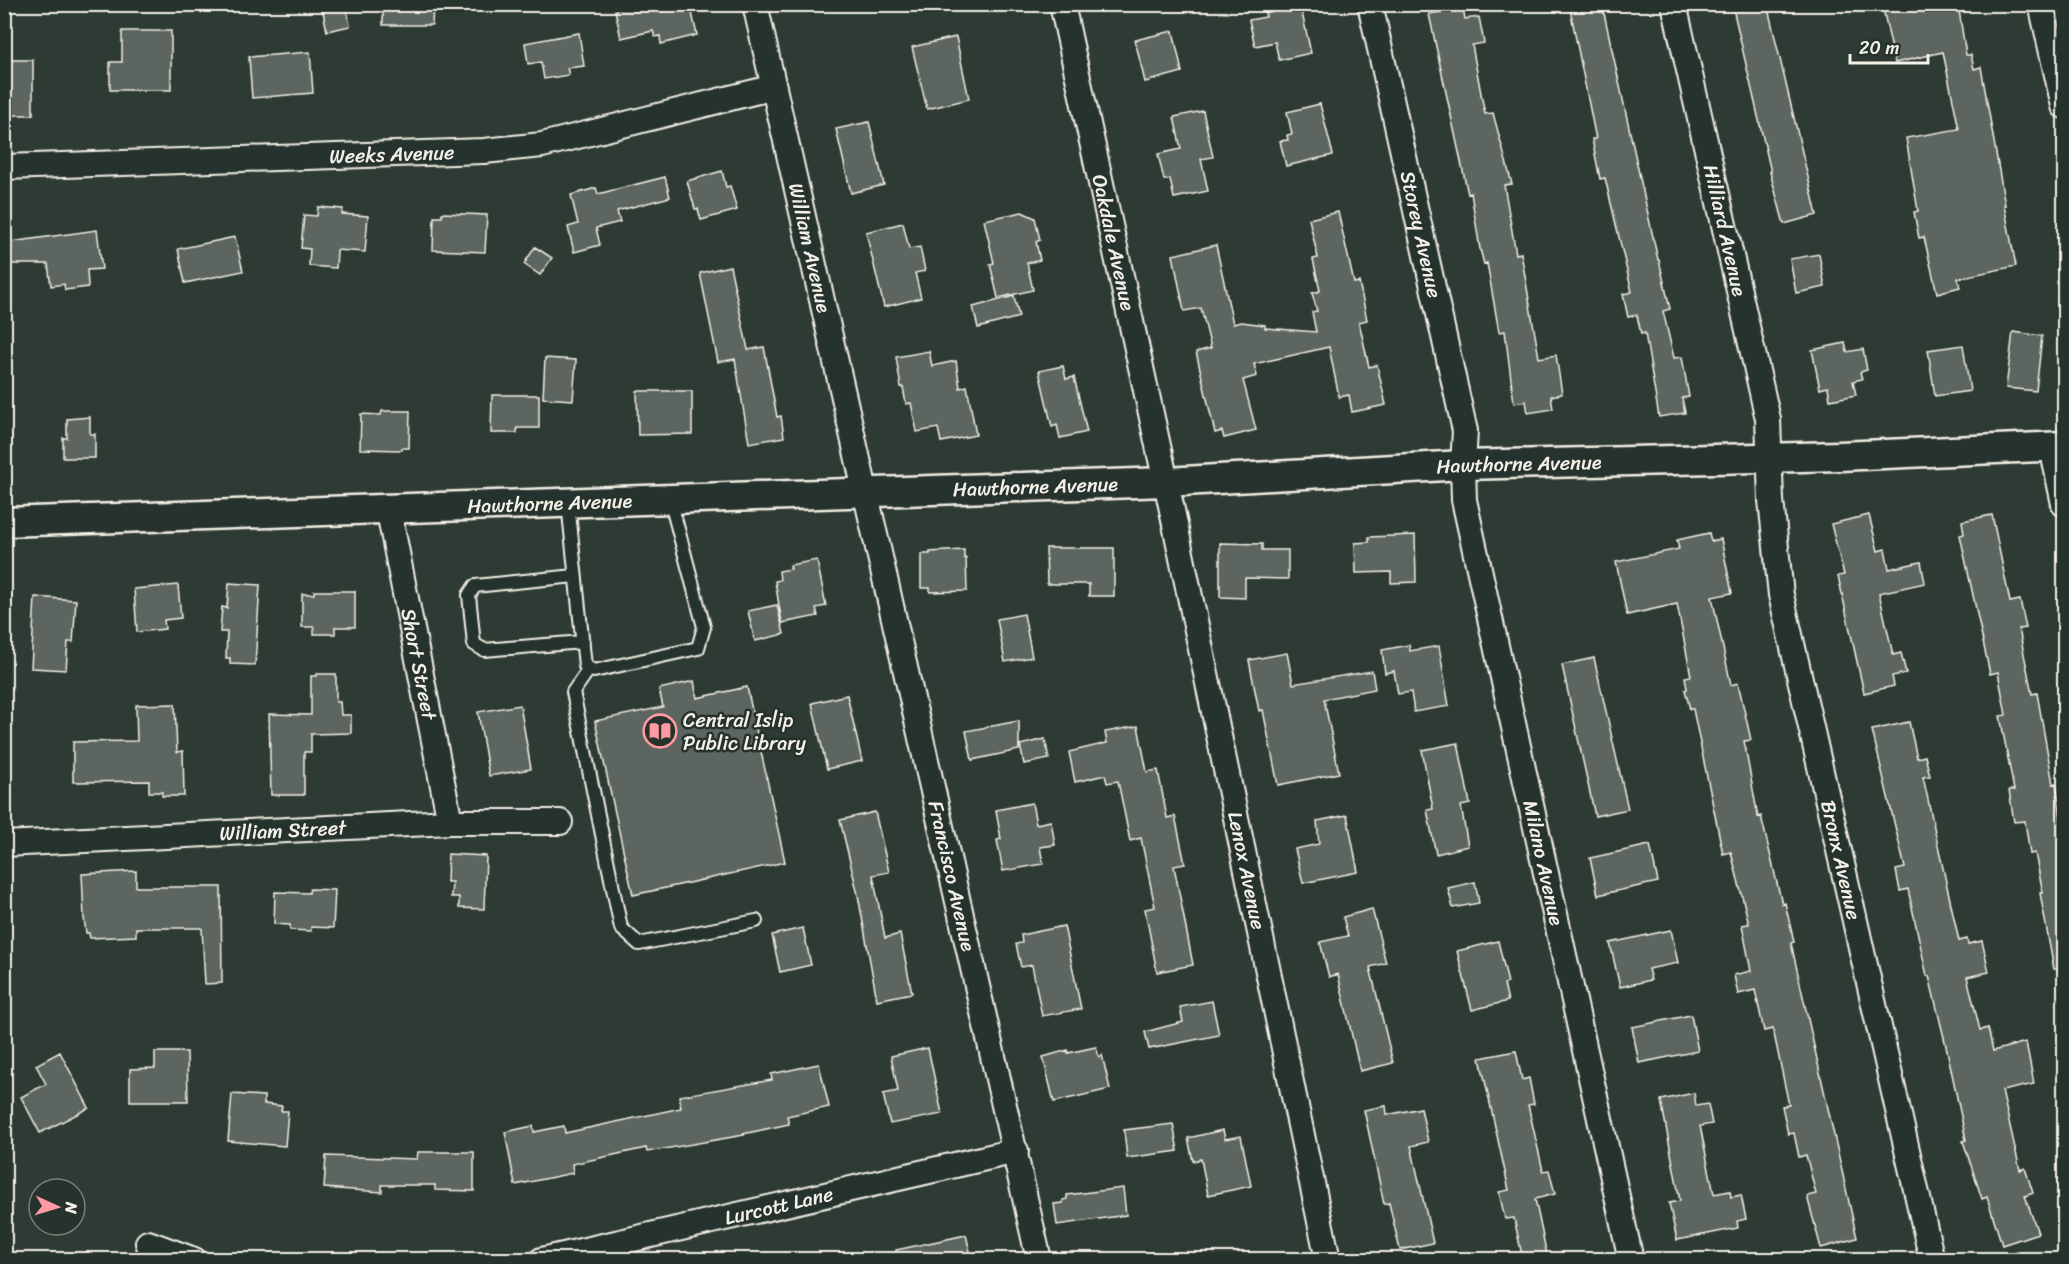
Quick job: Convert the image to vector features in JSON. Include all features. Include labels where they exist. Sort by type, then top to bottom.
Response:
[{"type":"street","name":"William Avenue","points":[[755,4],[866,492]]},
{"type":"street","name":"Oakdale Avenue","points":[[1062,4],[1166,482]]},
{"type":"street","name":"Storey Avenue","points":[[1370,4],[1465,431],[1463,465]]},
{"type":"street","name":"Hilliard Avenue","points":[[1674,4],[1768,419],[1769,458]]},
{"type":"street","points":[[2041,4],[2064,106]]},
{"type":"street","name":"Weeks Avenue","points":[[4,167],[484,151],[542,145],[774,87]]},
{"type":"street","name":"Hawthorne Avenue","points":[[4,522],[1166,482],[1463,465],[1769,458],[2058,447]]},
{"type":"street","points":[[2058,447],[2064,504]]},
{"type":"street","name":"Bronx Avenue","points":[[1769,458],[1781,595],[1932,1260]]},
{"type":"street","name":"Milano Avenue","points":[[1463,465],[1464,500],[1631,1260]]},
{"type":"street","name":"Lenox Avenue","points":[[1166,482],[1329,1260]]},
{"type":"street","name":"Francisco Avenue","points":[[866,492],[1039,1260]]},
{"type":"street","name":"Short Street","points":[[388,507],[450,822]]},
{"type":"street","name":"William Street","points":[[4,844],[450,822],[560,822]]},
{"type":"street","name":"Lurcott Lane","points":[[542,1260],[1016,1151]]},
{"type":"street","points":[[148,1243],[194,1260]]},
{"type":"lane","points":[[568,501],[585,666],[594,671],[698,648],[704,627],[669,498]]},
{"type":"lane","points":[[575,576],[475,586],[469,595],[474,644],[484,650],[583,642]]},
{"type":"lane","points":[[590,669],[573,692],[621,928],[639,944],[756,921]]},
{"type":"building","points":[[346,4],[350,26],[327,31],[322,7]]},
{"type":"building","points":[[383,4],[433,4],[432,25],[383,25]]},
{"type":"building","points":[[645,4],[690,4],[697,35],[661,44],[660,36],[655,37],[653,31],[621,38],[615,10]]},
{"type":"building","points":[[1263,4],[1300,4],[1311,53],[1279,60],[1275,42],[1255,46],[1249,20],[1266,17]]},
{"type":"building","points":[[1569,4],[1602,4],[1670,309],[1663,311],[1674,358],[1682,357],[1689,397],[1682,398],[1685,413],[1659,417],[1645,333],[1641,334],[1637,315],[1628,317],[1623,294],[1632,292],[1605,178],[1600,179],[1592,139],[1596,139]]},
{"type":"building","points":[[1732,4],[1767,4],[1817,215],[1784,224]]},
{"type":"building","points":[[1882,4],[1958,4],[1966,55],[1971,55],[1974,69],[1981,67],[2016,266],[1958,278],[1960,287],[1937,293],[1924,237],[1919,238],[1914,212],[1918,211],[1906,138],[1959,129],[1943,52],[1895,63]]},
{"type":"building","points":[[1463,8],[1465,19],[1479,17],[1484,43],[1472,45],[1485,114],[1493,113],[1512,184],[1504,185],[1516,254],[1521,253],[1539,358],[1556,355],[1562,394],[1551,396],[1553,409],[1528,413],[1526,401],[1514,403],[1505,331],[1499,332],[1487,263],[1484,264],[1480,249],[1471,193],[1468,194],[1429,14]]},
{"type":"building","points":[[122,31],[171,31],[171,90],[110,90],[110,62],[122,62]]},
{"type":"building","points":[[1173,31],[1182,72],[1145,82],[1135,40]]},
{"type":"building","points":[[579,33],[584,66],[567,68],[569,75],[544,79],[541,62],[528,64],[525,43]]},
{"type":"building","points":[[956,37],[969,99],[927,109],[912,47]]},
{"type":"building","points":[[310,52],[313,93],[252,98],[249,57]]},
{"type":"building","points":[[4,60],[33,60],[33,115],[4,115]]},
{"type":"building","points":[[1320,104],[1333,155],[1286,166],[1280,141],[1288,140],[1287,135],[1292,134],[1287,112]]},
{"type":"building","points":[[1203,111],[1213,157],[1201,159],[1208,191],[1174,198],[1170,179],[1164,180],[1158,154],[1181,149],[1174,117]]},
{"type":"building","points":[[869,122],[884,185],[851,193],[836,129]]},
{"type":"building","points":[[722,171],[726,187],[730,186],[737,210],[701,220],[698,209],[695,209],[687,181]]},
{"type":"building","points":[[665,177],[670,197],[617,211],[620,222],[596,228],[600,245],[574,252],[568,227],[578,224],[571,195],[596,188],[598,194]]},
{"type":"building","points":[[318,207],[343,209],[342,214],[368,216],[365,252],[337,250],[336,268],[309,266],[310,249],[301,248],[304,215],[317,216]]},
{"type":"building","points":[[1022,212],[1035,218],[1040,240],[1036,242],[1040,260],[1027,263],[1033,290],[998,298],[990,264],[994,263],[984,220]]},
{"type":"building","points":[[1338,212],[1354,283],[1359,282],[1367,320],[1359,322],[1369,367],[1377,365],[1386,405],[1352,412],[1349,395],[1339,397],[1329,347],[1254,364],[1257,376],[1243,380],[1256,430],[1224,438],[1222,431],[1215,433],[1196,352],[1211,348],[1201,308],[1184,311],[1173,255],[1216,245],[1233,324],[1241,322],[1265,325],[1265,328],[1316,332],[1312,312],[1317,311],[1312,293],[1320,291],[1313,259],[1318,258],[1309,219]]},
{"type":"building","points":[[442,213],[487,215],[485,252],[433,250],[434,217],[442,217]]},
{"type":"building","points":[[903,223],[909,249],[920,247],[925,271],[915,273],[921,298],[884,307],[866,232]]},
{"type":"building","points":[[97,230],[102,269],[87,270],[88,287],[65,290],[64,284],[51,286],[48,264],[4,264],[4,243]]},
{"type":"building","points":[[235,237],[243,271],[185,283],[178,249]]},
{"type":"building","points":[[535,247],[552,258],[540,275],[524,264]]},
{"type":"building","points":[[1819,254],[1825,287],[1796,293],[1790,259]]},
{"type":"building","points":[[730,266],[748,350],[764,347],[777,417],[781,416],[784,437],[749,443],[735,359],[718,362],[700,273]]},
{"type":"building","points":[[1014,296],[1019,317],[978,328],[973,307]]},
{"type":"building","points":[[2013,332],[2042,336],[2036,391],[2006,388]]},
{"type":"building","points":[[1845,343],[1847,352],[1863,349],[1867,370],[1860,372],[1862,379],[1853,381],[1856,395],[1830,400],[1828,387],[1820,389],[1812,350]]},
{"type":"building","points":[[1963,345],[1970,391],[1935,396],[1928,350]]},
{"type":"building","points":[[929,351],[932,366],[956,361],[960,388],[967,386],[976,435],[941,442],[938,428],[917,432],[911,403],[906,404],[903,387],[901,387],[896,357]]},
{"type":"building","points":[[545,358],[576,360],[573,400],[543,398]]},
{"type":"building","points":[[1063,366],[1066,379],[1074,377],[1087,432],[1060,438],[1057,425],[1052,427],[1039,371]]},
{"type":"building","points":[[637,391],[692,391],[692,434],[638,435]]},
{"type":"building","points":[[492,395],[539,395],[539,428],[517,428],[517,433],[491,433]]},
{"type":"building","points":[[382,411],[410,411],[409,448],[402,448],[402,450],[360,449],[361,414],[381,415]]},
{"type":"building","points":[[90,417],[90,434],[95,434],[95,458],[63,458],[63,438],[67,438],[67,419]]},
{"type":"building","points":[[1869,515],[1878,551],[1885,549],[1889,569],[1921,562],[1925,583],[1879,593],[1893,655],[1901,653],[1906,673],[1892,676],[1894,686],[1864,693],[1838,576],[1844,575],[1831,524]]},
{"type":"building","points":[[1992,515],[2010,602],[2020,600],[2026,628],[2019,629],[2032,694],[2037,693],[2053,784],[2056,783],[2064,839],[2064,969],[2054,969],[2040,893],[2043,893],[2035,853],[2030,854],[2025,821],[2014,822],[2009,790],[2014,790],[2000,716],[2006,715],[1998,672],[1990,674],[1960,535],[1964,534],[1962,521]]},
{"type":"building","points":[[1709,533],[1711,541],[1721,539],[1732,593],[1712,597],[1731,685],[1738,683],[1751,740],[1744,741],[1758,817],[1761,816],[1782,904],[1785,903],[1794,942],[1791,943],[1857,1238],[1821,1248],[1807,1196],[1816,1194],[1806,1155],[1799,1157],[1794,1133],[1788,1134],[1782,1106],[1789,1105],[1773,1029],[1764,1031],[1755,990],[1738,994],[1734,975],[1751,971],[1742,925],[1749,924],[1731,852],[1723,854],[1693,709],[1690,709],[1685,690],[1687,689],[1685,677],[1691,676],[1677,604],[1627,615],[1616,562],[1679,549],[1677,540]]},
{"type":"building","points":[[1415,535],[1416,582],[1391,583],[1391,572],[1356,573],[1355,543],[1369,542],[1369,537]]},
{"type":"building","points":[[1220,543],[1262,544],[1262,550],[1288,550],[1288,579],[1245,578],[1245,598],[1220,597]]},
{"type":"building","points":[[1046,548],[1114,548],[1114,596],[1089,596],[1089,584],[1047,584]]},
{"type":"building","points":[[964,550],[967,591],[930,592],[930,588],[921,588],[921,554]]},
{"type":"building","points":[[817,560],[826,606],[816,608],[818,616],[782,623],[775,581],[780,580],[779,571],[791,569],[790,565]]},
{"type":"building","points":[[229,583],[260,585],[255,665],[230,664],[230,658],[226,658],[227,632],[220,632],[222,607],[227,608]]},
{"type":"building","points":[[178,585],[181,618],[164,620],[165,629],[137,632],[134,589]]},
{"type":"building","points":[[314,591],[355,591],[355,627],[335,627],[335,634],[314,634],[314,627],[302,627],[302,594],[314,594]]},
{"type":"building","points":[[35,597],[76,600],[73,642],[68,642],[66,670],[31,668]]},
{"type":"building","points":[[777,605],[784,634],[755,641],[748,611]]},
{"type":"building","points":[[1024,614],[1032,657],[1005,662],[997,619]]},
{"type":"building","points":[[1409,645],[1410,651],[1439,646],[1449,706],[1414,712],[1411,692],[1398,694],[1394,671],[1385,673],[1382,650]]},
{"type":"building","points":[[1287,653],[1293,684],[1372,671],[1375,689],[1324,699],[1339,773],[1278,785],[1263,710],[1259,711],[1249,660]]},
{"type":"building","points":[[1594,658],[1628,809],[1595,816],[1562,665]]},
{"type":"building","points":[[317,674],[336,674],[336,702],[340,702],[341,715],[351,715],[351,733],[311,734],[311,752],[304,752],[304,795],[271,795],[269,714],[311,715],[311,676],[317,676]]},
{"type":"building","points":[[694,681],[697,698],[747,687],[785,862],[633,895],[595,721],[663,707],[659,689]]},
{"type":"building","points":[[847,695],[862,761],[827,769],[812,703]]},
{"type":"building","points":[[175,704],[177,752],[183,751],[184,796],[162,796],[162,792],[149,792],[149,781],[73,782],[73,742],[137,741],[136,705]]},
{"type":"building","points":[[520,705],[531,769],[489,776],[478,712]]},
{"type":"building","points":[[1019,721],[1019,750],[972,760],[966,731]]},
{"type":"building","points":[[1909,722],[1917,758],[1925,756],[1930,776],[1923,777],[1959,941],[1967,939],[1968,944],[1982,941],[1989,972],[1967,977],[1980,1030],[1988,1028],[1993,1051],[2026,1042],[2034,1084],[2002,1091],[2020,1170],[2025,1168],[2033,1193],[2025,1196],[2038,1233],[2002,1245],[1987,1197],[1982,1199],[1963,1141],[1966,1140],[1947,1050],[1929,976],[1927,976],[1908,889],[1900,891],[1896,870],[1905,868],[1872,730]]},
{"type":"building","points":[[1138,726],[1147,772],[1158,770],[1167,818],[1175,816],[1185,864],[1174,866],[1193,965],[1157,972],[1145,909],[1155,907],[1141,838],[1130,841],[1118,781],[1107,783],[1105,775],[1075,782],[1069,752],[1107,743],[1105,732]]},
{"type":"building","points":[[1045,739],[1049,759],[1024,764],[1020,745]]},
{"type":"building","points":[[1458,743],[1470,804],[1461,806],[1468,846],[1436,854],[1427,810],[1433,809],[1422,750]]},
{"type":"building","points":[[1032,803],[1036,824],[1051,821],[1055,845],[1040,847],[1043,864],[1003,871],[997,840],[1001,839],[996,810]]},
{"type":"building","points":[[875,812],[889,872],[873,875],[885,938],[900,934],[912,993],[877,1000],[858,895],[840,820]]},
{"type":"building","points":[[1347,815],[1358,872],[1303,883],[1295,849],[1319,844],[1317,821]]},
{"type":"building","points":[[1650,845],[1658,882],[1598,895],[1590,858]]},
{"type":"building","points":[[448,854],[486,856],[484,909],[459,908],[459,897],[451,897],[452,882],[447,882]]},
{"type":"building","points":[[136,871],[136,887],[221,887],[222,983],[205,984],[202,928],[136,928],[136,936],[90,938],[89,933],[86,933],[82,874]]},
{"type":"building","points":[[1475,882],[1479,903],[1453,908],[1448,888]]},
{"type":"building","points":[[310,889],[335,890],[333,928],[311,927],[311,931],[290,930],[290,925],[274,924],[275,892],[309,893]]},
{"type":"building","points":[[1372,909],[1386,963],[1370,967],[1393,1063],[1360,1071],[1338,974],[1329,977],[1320,942],[1348,936],[1343,917]]},
{"type":"building","points":[[1064,926],[1081,1009],[1042,1016],[1032,965],[1021,967],[1016,944],[1022,943],[1021,935]]},
{"type":"building","points":[[803,928],[811,965],[780,972],[772,935]]},
{"type":"building","points":[[1671,930],[1678,963],[1648,969],[1651,980],[1620,987],[1610,943]]},
{"type":"building","points":[[1498,941],[1508,983],[1504,984],[1508,1001],[1472,1010],[1457,951]]},
{"type":"building","points":[[1212,1001],[1219,1035],[1149,1049],[1145,1032],[1183,1022],[1180,1007]]},
{"type":"building","points":[[1691,1015],[1698,1051],[1639,1063],[1632,1027]]},
{"type":"building","points":[[1096,1047],[1099,1057],[1102,1055],[1110,1089],[1054,1102],[1043,1057],[1068,1050],[1068,1053]]},
{"type":"building","points":[[928,1048],[942,1114],[890,1124],[883,1094],[898,1091],[891,1056]]},
{"type":"building","points":[[1516,1051],[1522,1080],[1529,1078],[1534,1104],[1528,1105],[1543,1171],[1549,1170],[1555,1194],[1535,1199],[1548,1260],[1523,1260],[1514,1218],[1505,1219],[1499,1192],[1509,1190],[1480,1058]]},
{"type":"building","points":[[60,1052],[89,1108],[40,1133],[21,1097],[46,1084],[36,1065]]},
{"type":"building","points":[[155,1052],[187,1052],[188,1101],[130,1101],[130,1069],[155,1068]]},
{"type":"building","points":[[819,1064],[829,1107],[787,1116],[789,1124],[744,1135],[647,1152],[646,1148],[572,1164],[573,1173],[515,1185],[505,1132],[533,1126],[534,1132],[564,1126],[565,1133],[681,1108],[679,1096],[772,1080],[771,1074]]},
{"type":"building","points":[[1694,1093],[1696,1106],[1708,1104],[1712,1124],[1700,1126],[1714,1194],[1730,1191],[1731,1197],[1741,1195],[1746,1219],[1737,1221],[1738,1228],[1677,1240],[1669,1203],[1680,1201],[1661,1100]]},
{"type":"building","points":[[232,1094],[264,1096],[264,1104],[282,1106],[281,1111],[288,1111],[285,1146],[228,1141]]},
{"type":"building","points":[[1386,1106],[1387,1115],[1421,1108],[1428,1142],[1411,1146],[1433,1243],[1400,1250],[1389,1203],[1384,1204],[1364,1110]]},
{"type":"building","points":[[1173,1124],[1178,1151],[1127,1158],[1124,1130]]},
{"type":"building","points":[[1223,1130],[1225,1139],[1241,1136],[1251,1186],[1208,1195],[1201,1159],[1193,1161],[1188,1138]]},
{"type":"building","points":[[418,1152],[474,1152],[474,1191],[435,1190],[435,1185],[382,1185],[382,1192],[324,1188],[326,1156],[417,1159]]},
{"type":"building","points":[[1123,1188],[1126,1215],[1057,1225],[1054,1204],[1063,1203],[1067,1195]]},
{"type":"building","points":[[966,1235],[972,1260],[897,1260],[896,1250]]},
{"type":"place","name":"Central Islip Public Library","points":[[660,731]]}]
